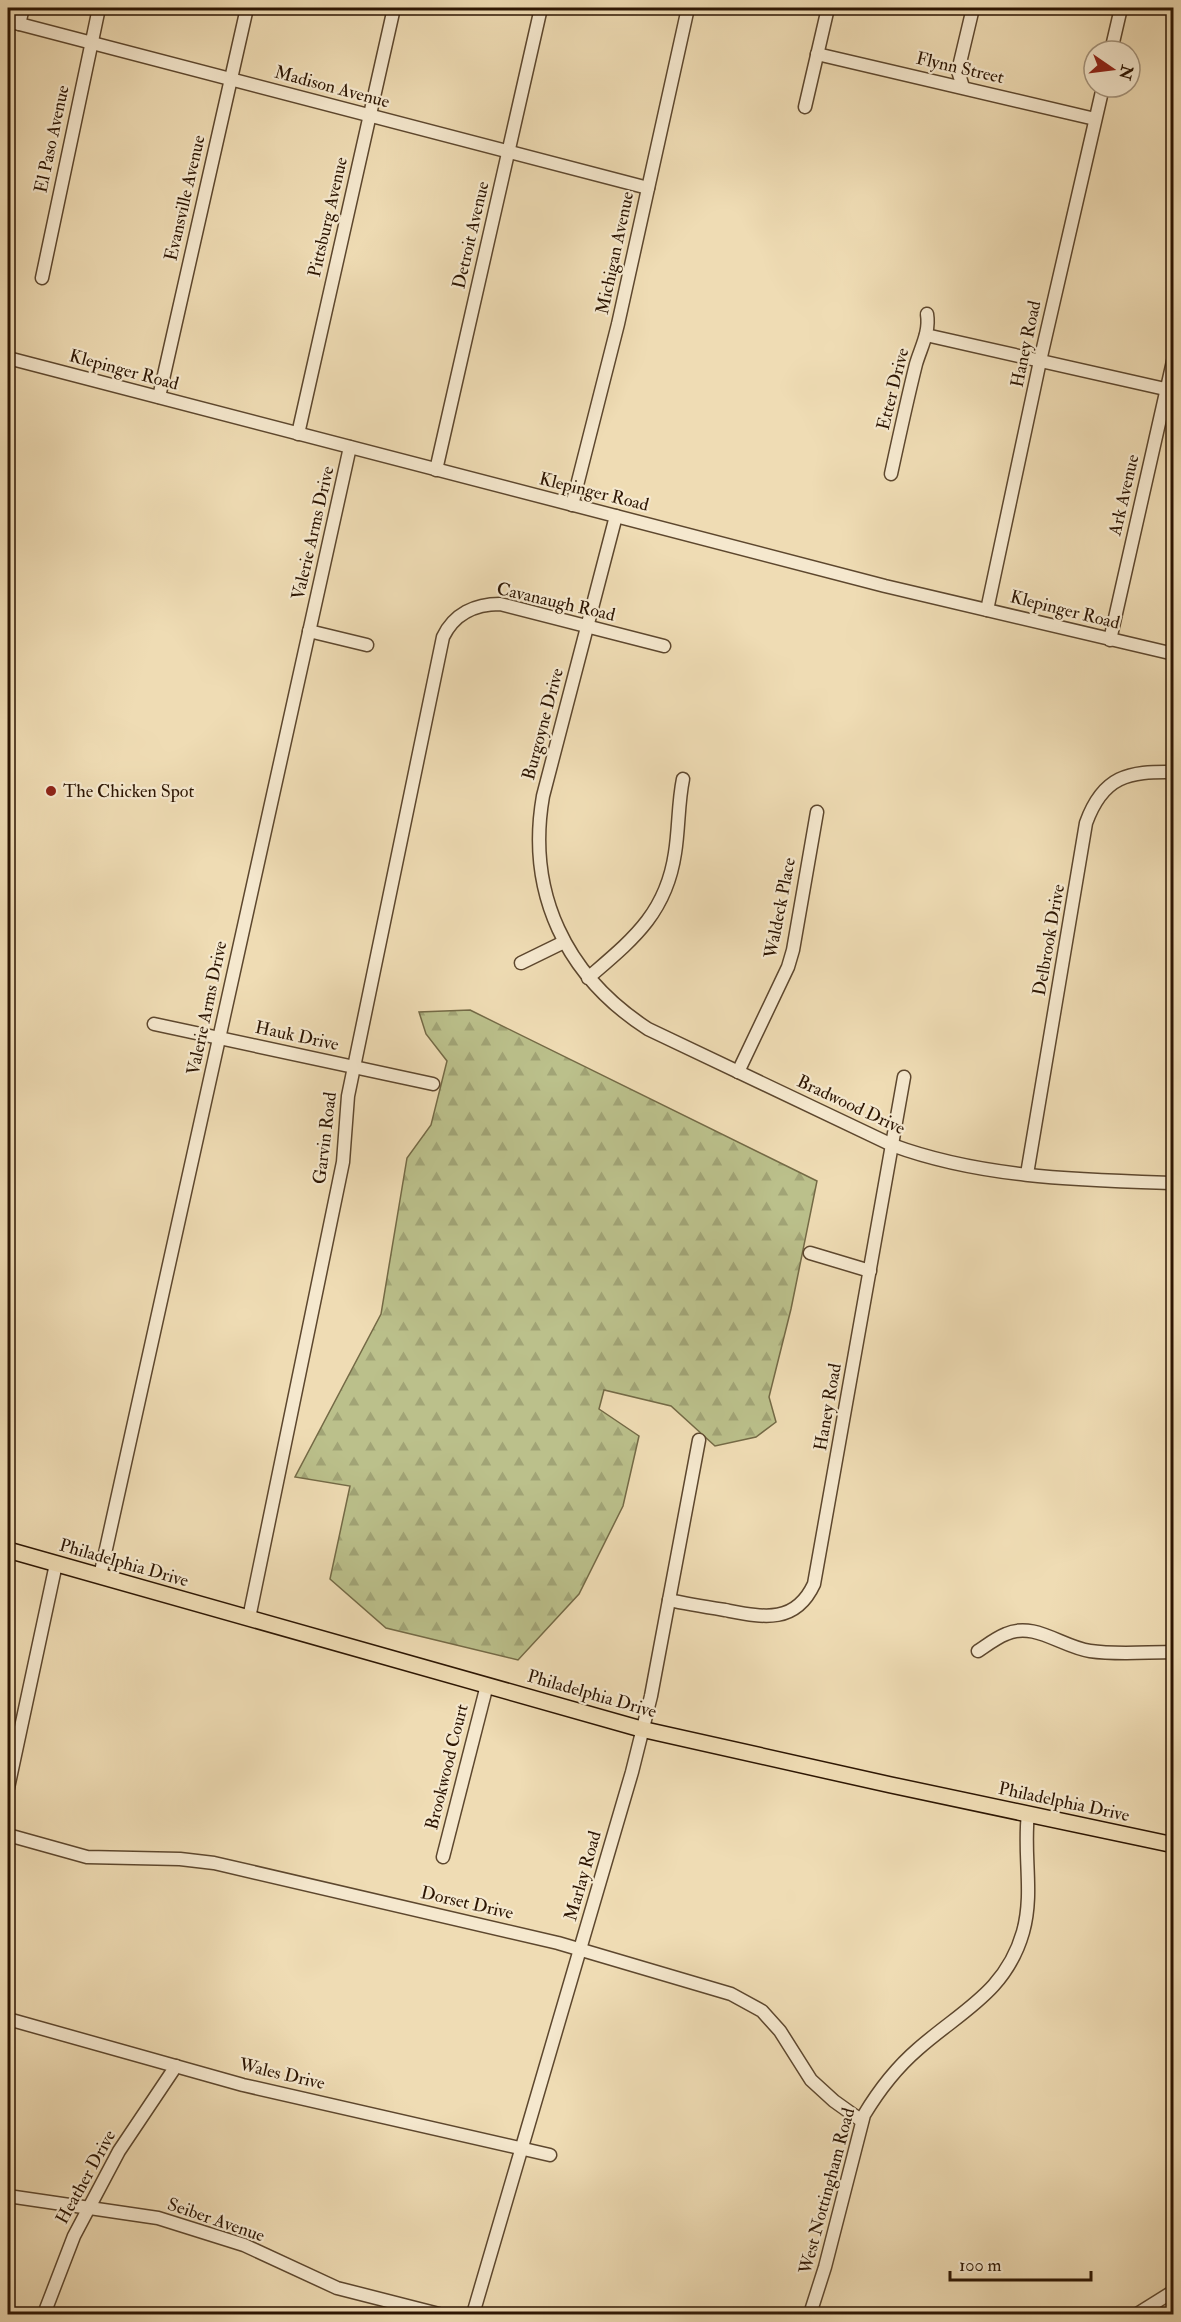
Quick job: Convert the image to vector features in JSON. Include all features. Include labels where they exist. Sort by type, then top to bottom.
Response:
[{"type":"main road","name":"Philadelphia Drive","points":[[8,1550],[641,1729],[1173,1845]]},
{"type":"street","points":[[14,23],[23,8]]},
{"type":"street","name":"El Paso Avenue","points":[[42,278],[99,8]]},
{"type":"street","name":"Evansville Avenue","points":[[159,397],[247,8]]},
{"type":"street","name":"Pittsburg Avenue","points":[[298,434],[394,8]]},
{"type":"street","name":"Detroit Avenue","points":[[436,470],[541,8]]},
{"type":"street","name":"Michigan Avenue","points":[[572,505],[618,324],[688,8]]},
{"type":"street","points":[[805,107],[828,8]]},
{"type":"street","points":[[963,87],[958,71],[973,8]]},
{"type":"street","points":[[1114,39],[1121,8]]},
{"type":"street","name":"Madison Avenue","points":[[14,23],[91,41],[648,188]]},
{"type":"street","name":"Flynn Street","points":[[817,54],[1095,119]]},
{"type":"street","name":"Haney Road","points":[[987,610],[1040,361],[1100,99]]},
{"type":"street","name":"Etter Drive","points":[[891,474],[917,362],[926,335],[927,314]]},
{"type":"street","points":[[926,335],[1170,390]]},
{"type":"street","name":"Ark Avenue","points":[[1110,640],[1170,390],[1173,357]]},
{"type":"street","name":"Klepinger Road","points":[[8,358],[572,505],[987,610],[1173,654]]},
{"type":"street","name":"Valerie Arms Drive","points":[[100,1576],[350,447]]},
{"type":"street","name":"Burgoyne Drive","points":[[564,942],[545,894],[540,870],[538,830],[543,796],[616,516]]},
{"type":"street","name":"Cavanaugh Road","points":[[437,662],[443,637],[451,624],[466,612],[483,605],[500,604],[664,646]]},
{"type":"street","points":[[309,631],[368,645]]},
{"type":"street","name":"Garvin Road","points":[[249,1618],[343,1162],[346,1109],[437,662]]},
{"type":"street","name":"Delbrook Drive","points":[[1027,1174],[1086,823],[1091,809],[1106,789],[1117,780],[1140,772],[1173,772]]},
{"type":"street","points":[[588,978],[644,928],[657,907],[670,877],[675,853],[683,779]]},
{"type":"street","name":"Waldeck Place","points":[[738,1072],[788,967],[817,812]]},
{"type":"street","points":[[521,963],[564,942]]},
{"type":"street","name":"Bradwood Drive","points":[[564,942],[588,978],[613,1004],[648,1029],[892,1145],[916,1154],[951,1162],[1027,1174],[1105,1181],[1173,1182]]},
{"type":"street","name":"Hauk Drive","points":[[154,1024],[433,1084]]},
{"type":"street","name":"Haney Road","points":[[669,1600],[768,1617],[791,1611],[809,1594],[817,1578],[904,1077]]},
{"type":"street","points":[[810,1253],[870,1271]]},
{"type":"street","name":"Marlay Road","points":[[473,2314],[632,1772],[651,1696],[699,1440]]},
{"type":"street","points":[[8,1788],[56,1564]]},
{"type":"street","points":[[978,1651],[1008,1633],[1029,1631],[1070,1647],[1093,1652],[1173,1652]]},
{"type":"street","name":"Brookwood Court","points":[[443,1857],[487,1686]]},
{"type":"street","name":"West Nottingham Road","points":[[810,2314],[823,2276],[862,2121],[873,2098],[898,2067],[982,1999],[1009,1964],[1023,1932],[1029,1893],[1026,1843],[1028,1814]]},
{"type":"street","name":"Dorset Drive","points":[[8,1835],[87,1857],[180,1859],[214,1863],[581,1949],[731,1994],[749,2002],[773,2021],[811,2080],[834,2101],[862,2121]]},
{"type":"street","name":"Wales Drive","points":[[8,2019],[243,2085],[550,2155]]},
{"type":"street","name":"Heather Drive","points":[[44,2314],[59,2271],[119,2151],[176,2066]]},
{"type":"street","name":"Seiber Avenue","points":[[8,2196],[158,2218],[244,2245],[337,2288],[439,2314]]},
{"type":"street","points":[[1137,2314],[1173,2291]]},
{"type":"green space","points":[[470,1010],[817,1181],[791,1309],[769,1397],[776,1422],[756,1437],[715,1446],[671,1406],[604,1390],[599,1409],[639,1436],[623,1506],[579,1594],[518,1660],[386,1628],[330,1579],[350,1486],[295,1477],[381,1314],[407,1158],[431,1125],[447,1061],[426,1034],[419,1012]]},
{"type":"place","name":"The Chicken Spot","points":[[51,791]]}]
